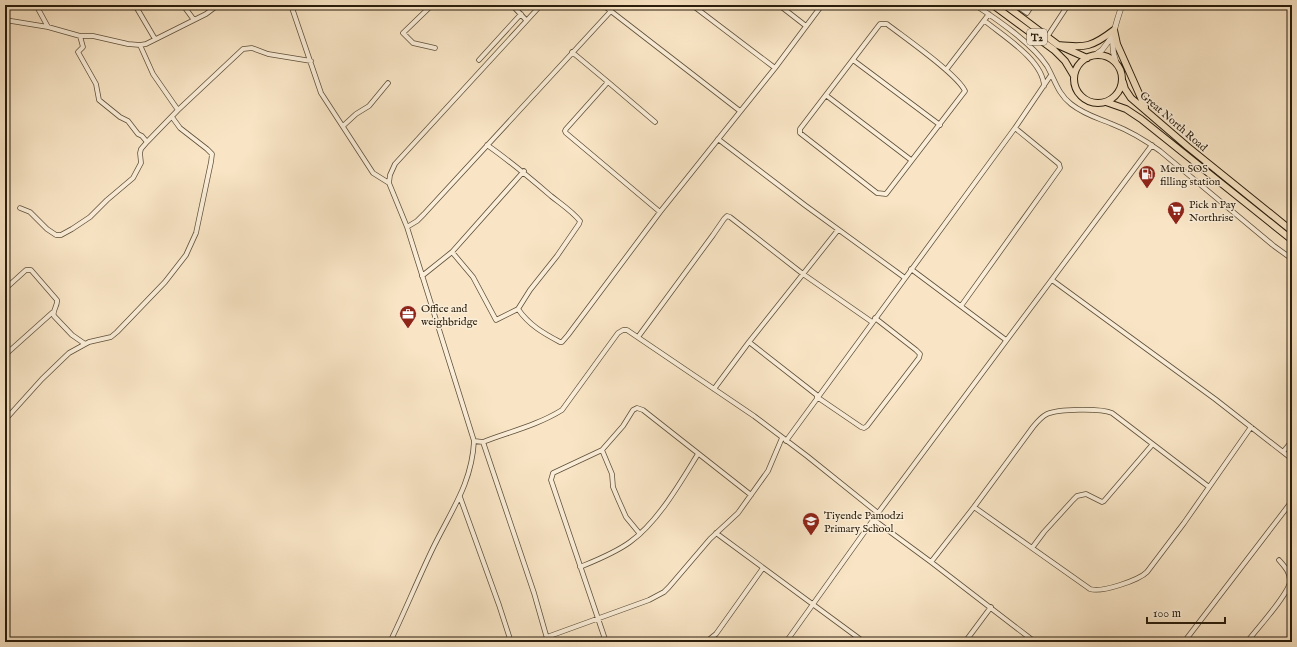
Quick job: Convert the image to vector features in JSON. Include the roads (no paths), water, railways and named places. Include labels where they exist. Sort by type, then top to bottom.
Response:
[{"type":"main road","name":"T2","points":[[993,5],[1054,50],[1065,61],[1074,76],[1076,87],[1082,96],[1091,102],[1106,102]]},
{"type":"main road","name":"T2","points":[[1005,5],[1058,45],[1087,58]]},
{"type":"main road","points":[[1058,45],[1079,47],[1098,42],[1114,32],[1117,44],[1146,111]]},
{"type":"main road","points":[[1074,76],[1079,64],[1087,58],[1095,55],[1107,57],[1117,65],[1121,70],[1123,82],[1119,93],[1113,99],[1106,102]]},
{"type":"main road","name":"Great North Road","points":[[1123,82],[1125,89],[1131,98],[1188,147],[1292,231]]},
{"type":"main road","name":"Great North Road","points":[[1106,102],[1126,109],[1141,119],[1292,240]]},
{"type":"street","points":[[36,5],[48,27]]},
{"type":"street","points":[[135,5],[155,39]]},
{"type":"street","points":[[183,5],[194,20]]},
{"type":"street","points":[[5,20],[48,27],[80,36],[94,36],[128,44],[140,45],[206,14],[218,5]]},
{"type":"street","points":[[291,5],[321,93],[373,174],[389,183]]},
{"type":"street","points":[[432,5],[403,33],[413,43],[435,48]]},
{"type":"street","points":[[512,5],[526,20]]},
{"type":"street","points":[[390,642],[434,547],[460,497],[470,470],[474,441],[407,227],[389,183],[390,175],[395,164],[541,5]]},
{"type":"street","points":[[603,5],[610,12],[740,111]]},
{"type":"street","points":[[692,5],[775,68]]},
{"type":"street","points":[[779,5],[806,26]]},
{"type":"street","points":[[518,309],[532,326],[544,334],[560,342],[568,336],[660,212],[775,68],[822,5]]},
{"type":"street","points":[[975,5],[1025,42],[1047,66],[1062,94],[1070,104],[1092,117],[1128,131],[1152,145],[1274,246],[1292,259]]},
{"type":"street","points":[[1016,5],[1028,13],[1032,5]]},
{"type":"street","points":[[1048,37],[1068,5]]},
{"type":"street","points":[[1117,65],[1113,55],[1112,45],[1114,32],[1122,5]]},
{"type":"street","points":[[407,227],[424,214],[610,12]]},
{"type":"street","points":[[479,60],[521,14]]},
{"type":"street","points":[[946,70],[989,14]]},
{"type":"street","points":[[985,21],[1028,57],[1039,71],[1044,86]]},
{"type":"street","points":[[880,24],[885,24],[946,70],[965,91],[886,194],[877,193],[800,134],[800,129],[827,96],[853,60],[880,24]]},
{"type":"street","points":[[1095,55],[1108,43],[1114,32]]},
{"type":"street","points":[[80,36],[83,47],[78,52],[96,84],[99,100],[120,117],[128,121],[138,134],[147,142]]},
{"type":"street","points":[[140,45],[153,74],[178,110]]},
{"type":"street","points":[[20,208],[30,212],[47,229],[56,235],[72,229],[90,217],[133,178],[141,163],[141,149],[178,110],[243,49],[252,48],[268,54],[311,61]]},
{"type":"street","points":[[489,48],[496,54]]},
{"type":"street","points":[[572,52],[655,122]]},
{"type":"street","points":[[853,60],[940,125]]},
{"type":"street","points":[[483,442],[534,593],[547,640],[649,600],[664,592],[716,533],[738,512],[751,495],[768,471],[784,440],[1015,128],[1051,75]]},
{"type":"street","points":[[608,82],[565,131],[660,212]]},
{"type":"street","points":[[343,126],[356,114],[369,106],[388,83]]},
{"type":"street","points":[[827,96],[911,160]]},
{"type":"street","points":[[5,420],[61,360],[85,344],[111,337],[175,270],[186,255],[196,233],[212,162],[212,154],[180,128],[172,117]]},
{"type":"street","points":[[961,306],[1060,168],[1059,164],[1015,128]]},
{"type":"street","points":[[718,139],[838,230],[905,278]]},
{"type":"street","points":[[452,252],[473,277],[496,320],[518,309],[527,294],[580,221],[524,171],[487,145]]},
{"type":"street","points":[[786,642],[878,513],[1152,145]]},
{"type":"street","points":[[422,276],[452,252],[524,171]]},
{"type":"street","points":[[638,337],[726,216],[730,217],[803,274],[872,322]]},
{"type":"street","points":[[714,389],[749,342],[838,230]]},
{"type":"street","points":[[911,269],[1006,340]]},
{"type":"street","points":[[5,288],[26,270],[31,270],[57,300],[53,312],[5,355]]},
{"type":"street","points":[[1052,280],[1292,459]]},
{"type":"street","points":[[53,312],[72,335],[85,344]]},
{"type":"street","points":[[749,342],[818,396],[864,428],[919,358],[920,354],[875,318]]},
{"type":"street","points":[[474,441],[483,442],[551,417],[562,410],[618,333],[623,330],[627,330],[754,416],[878,513]]},
{"type":"street","points":[[606,642],[551,480],[551,476],[556,471],[602,450],[623,426],[633,410],[637,408],[642,410],[751,495]]},
{"type":"street","points":[[931,562],[1039,419],[1047,414],[1058,412],[1108,411],[1209,486]]},
{"type":"street","points":[[974,507],[1090,589],[1096,590],[1119,585],[1147,572],[1184,523],[1251,427]]},
{"type":"street","points":[[1283,452],[1292,441]]},
{"type":"street","points":[[1032,548],[1044,532],[1077,496],[1086,494],[1098,501],[1104,501],[1152,445]]},
{"type":"street","points":[[602,450],[612,474],[613,487],[626,517],[640,534]]},
{"type":"street","points":[[580,567],[618,550],[640,534],[684,479],[698,454]]},
{"type":"street","points":[[460,497],[499,604],[511,642]]},
{"type":"street","points":[[1184,642],[1292,501]]},
{"type":"street","points":[[874,520],[991,607],[1035,642]]},
{"type":"street","points":[[716,533],[864,642]]},
{"type":"street","points":[[1247,642],[1291,584],[1288,571],[1279,560]]},
{"type":"street","points":[[706,642],[716,634],[763,568]]},
{"type":"street","points":[[965,642],[991,607]]},
{"type":"place","name":"Meru SOS filling station","points":[[1147,189]]},
{"type":"place","name":"Pick n Pay Northrise","points":[[1176,225]]},
{"type":"place","name":"Office and weighbridge","points":[[408,329]]},
{"type":"place","name":"Tiyende Pamodzi Primary School","points":[[811,536]]}]
